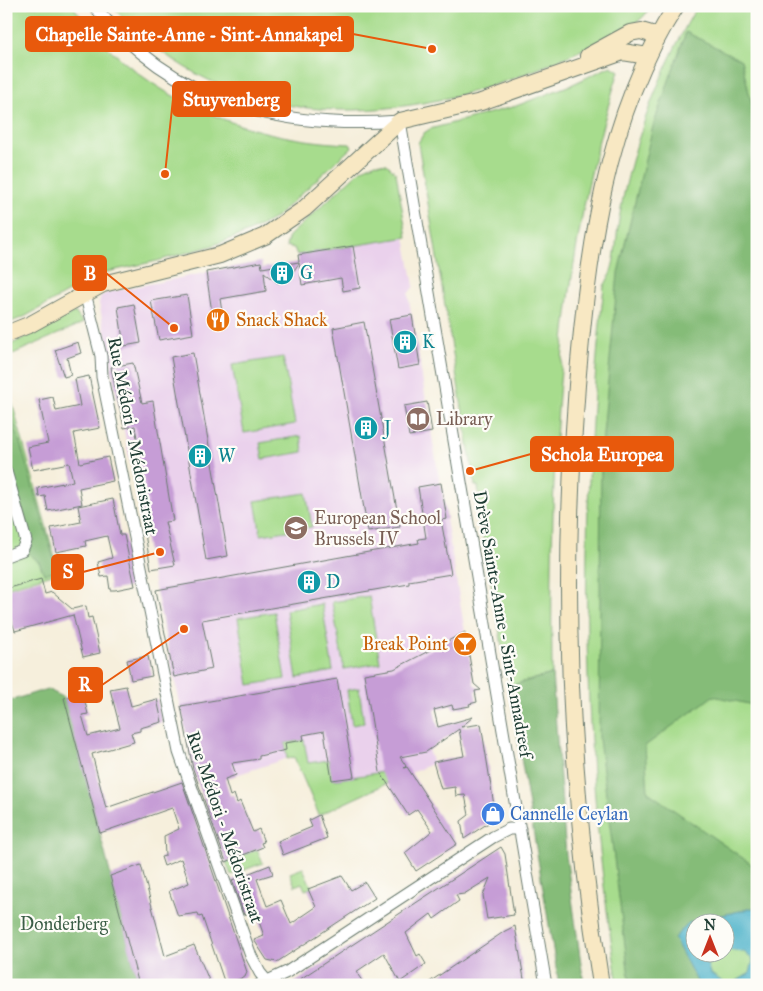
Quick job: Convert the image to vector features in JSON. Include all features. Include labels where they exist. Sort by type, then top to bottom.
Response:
[{"type":"main road","points":[[601,985],[582,849],[571,707],[568,599],[571,476],[582,328],[600,208],[621,126],[633,88],[658,36],[676,6]]},
{"type":"main road","points":[[556,75],[630,33],[641,31],[658,36]]},
{"type":"main road","points":[[6,334],[30,324],[85,293],[108,283],[189,264],[258,240],[281,227],[304,209],[400,122],[481,102],[623,52],[648,56]]},
{"type":"street","points":[[94,6],[118,33],[164,69],[199,90],[239,106],[274,116],[317,123],[355,125],[400,122]]},
{"type":"street","name":"Drève Sainte-Anne - Sint-Annadreef","points":[[400,122],[546,985]]},
{"type":"street","name":"Rue Médori - Médoristraat","points":[[85,293],[102,356],[102,377],[179,752],[251,956],[265,984]]},
{"type":"street","points":[[6,471],[26,541],[22,550],[6,556]]},
{"type":"street","points":[[265,984],[287,972],[493,837],[509,829],[520,829]]},
{"type":"shaded area","name":"European School Brussels IV","points":[[405,237],[414,286],[408,294],[465,632],[397,668],[433,763],[319,815],[294,756],[236,775],[230,757],[192,759],[154,583],[99,303],[101,296],[109,292],[261,262],[262,272],[271,271],[270,267],[290,263],[291,267],[299,266],[297,255]]},
{"type":"green space","points":[[6,6],[73,6],[99,38],[128,65],[160,88],[195,107],[232,122],[270,133],[310,141],[350,144],[352,147],[275,218],[249,232],[211,246],[157,261],[102,273],[26,316],[6,324]]},
{"type":"green space","points":[[112,6],[650,6],[645,15],[639,20],[618,32],[569,56],[503,82],[443,99],[383,108],[324,109],[266,101],[211,81],[159,50]]},
{"type":"green space","points":[[697,6],[757,6],[757,985],[618,985],[605,898],[596,811],[587,636],[587,548],[590,461],[604,286],[615,254],[628,175],[645,120],[668,62]]},
{"type":"green space","points":[[686,32],[741,60],[757,125],[757,706],[713,696],[645,746],[648,792],[757,868],[757,907],[727,914],[686,914],[686,964],[694,964],[699,985],[630,985],[599,739],[601,456],[618,273],[653,126]]},
{"type":"green space","points":[[611,66],[619,71],[598,144],[582,218],[561,369],[553,522],[552,674],[509,686],[476,496],[479,495],[478,486],[475,486],[418,143],[424,133],[430,129],[516,106],[573,84]]},
{"type":"green space","points":[[376,163],[387,164],[396,173],[407,237],[297,255],[294,248],[286,246],[289,236],[362,169]]},
{"type":"green space","points":[[75,312],[83,323],[6,357],[6,347]]},
{"type":"green space","points":[[283,357],[295,424],[244,433],[232,365]]},
{"type":"green space","points":[[6,381],[59,572],[6,588]]},
{"type":"green space","points":[[6,394],[57,570],[44,574],[39,562],[27,552],[30,534],[6,457]]},
{"type":"green space","points":[[301,436],[303,452],[263,459],[260,443]]},
{"type":"green space","points":[[306,493],[312,527],[261,535],[255,501]]},
{"type":"green space","points":[[369,596],[380,663],[344,669],[332,602]]},
{"type":"green space","points":[[322,604],[333,671],[297,678],[286,610]]},
{"type":"green space","points":[[274,612],[285,679],[249,685],[238,618]]},
{"type":"green space","points":[[552,674],[566,855],[584,985],[559,985],[509,686]]},
{"type":"green space","points":[[359,688],[364,723],[352,725],[347,690]]},
{"type":"green space","name":"Donderberg","points":[[47,689],[65,698],[139,985],[101,985],[99,980],[6,985],[6,702]]},
{"type":"green space","points":[[304,740],[308,763],[329,760],[333,780],[402,769],[403,776],[319,815],[294,757],[287,759],[285,743]]},
{"type":"green space","points":[[257,849],[263,863],[231,875],[226,862]]},
{"type":"green space","points":[[303,868],[312,888],[305,890],[302,883],[295,886],[290,873]]},
{"type":"water","points":[[757,907],[757,985],[730,985],[750,973],[753,960],[744,952],[736,951],[736,914],[727,914]]},
{"type":"water","points":[[686,925],[686,961],[674,938]]},
{"type":"water","points":[[688,964],[707,964],[710,973],[727,985],[699,985]]},
{"type":"building","name":"G","points":[[353,246],[360,288],[343,291],[341,278],[302,285],[299,263],[287,281],[278,283],[264,272],[266,291],[220,299],[224,325],[214,326],[206,272],[261,262],[262,268],[299,262],[298,255]]},
{"type":"building","points":[[187,295],[193,334],[159,340],[151,301]]},
{"type":"building","points":[[134,304],[141,343],[124,346],[118,307]]},
{"type":"building","name":"K","points":[[412,315],[420,365],[398,369],[389,319]]},
{"type":"building","name":"J","points":[[364,322],[400,527],[368,532],[333,328]]},
{"type":"building","points":[[78,342],[81,353],[67,358],[71,375],[64,377],[55,350]]},
{"type":"building","name":"W","points":[[193,353],[228,556],[206,560],[171,357]]},
{"type":"building","points":[[133,363],[142,403],[153,401],[173,521],[165,522],[175,565],[151,569],[140,505],[148,504],[135,426],[124,428],[111,367]]},
{"type":"building","points":[[89,376],[100,428],[74,433],[80,463],[108,457],[113,481],[79,488],[82,504],[48,511],[45,496],[39,497],[38,488],[73,481],[69,463],[33,470],[28,447],[48,443],[39,400],[53,397],[56,411],[80,406],[75,379]]},
{"type":"building","name":"Library","points":[[427,402],[432,432],[409,436],[404,406]]},
{"type":"building","points":[[441,483],[447,519],[441,520],[451,574],[409,581],[409,584],[202,620],[212,669],[174,677],[156,590],[419,543],[418,539],[426,538],[418,487]]},
{"type":"building","points":[[113,499],[120,535],[124,535],[135,586],[110,590],[108,576],[101,577],[98,562],[112,558],[107,536],[85,541],[86,546],[56,552],[51,528],[81,522],[78,506]]},
{"type":"building","points":[[41,579],[45,594],[52,592],[72,609],[86,606],[88,618],[92,617],[100,653],[83,657],[73,615],[15,631],[6,603],[6,589]]},
{"type":"building","points":[[465,632],[474,684],[481,690],[475,691],[477,702],[469,704],[470,706],[453,709],[452,705],[434,710],[438,727],[473,717],[461,727],[481,724],[496,818],[464,839],[461,821],[469,815],[465,795],[456,796],[455,787],[441,789],[433,762],[464,756],[459,729],[426,752],[400,757],[406,766],[404,768],[407,767],[457,844],[416,871],[405,853],[432,831],[417,809],[408,815],[380,772],[364,674],[394,669]]},
{"type":"building","points":[[148,656],[152,676],[131,680],[127,660]]},
{"type":"building","points":[[337,679],[354,777],[332,780],[324,731],[303,735],[304,740],[285,743],[286,750],[259,756],[259,759],[232,763],[236,775],[225,779],[230,796],[234,794],[237,803],[240,801],[253,832],[259,829],[264,842],[261,843],[263,847],[226,862],[193,769],[181,706]]},
{"type":"building","points":[[126,686],[131,706],[157,699],[162,722],[140,728],[140,731],[131,733],[134,742],[92,754],[106,808],[182,782],[247,972],[245,977],[225,984],[202,916],[199,917],[198,913],[178,916],[169,891],[189,883],[181,859],[164,866],[161,857],[165,856],[164,836],[179,829],[172,808],[100,833],[64,698],[83,694],[88,714],[82,715],[88,736],[120,728],[110,689]]},
{"type":"building","points":[[319,815],[327,838],[283,855],[278,841],[312,827],[309,820]]},
{"type":"building","points":[[501,847],[505,854],[514,915],[487,919],[483,895],[490,878],[464,894],[456,895],[459,901],[434,919],[431,914],[406,933],[417,956],[420,954],[426,964],[400,982],[384,953],[356,972],[365,985],[291,985]]},
{"type":"building","points":[[141,865],[165,956],[194,945],[211,985],[139,985],[110,876]]},
{"type":"building","points":[[270,865],[273,874],[257,879],[267,906],[281,900],[291,924],[316,907],[308,889],[342,876],[351,890],[365,882],[375,898],[277,962],[267,960],[254,940],[264,936],[255,910],[244,915],[232,880]]},
{"type":"building","points":[[515,926],[525,985],[425,985],[505,931]]},
{"type":"place","name":"Chapelle Sainte-Anne - Sint-Annakapel","points":[[432,49]]},
{"type":"place","name":"Stuyvenberg","points":[[165,174]]},
{"type":"place","name":"G","points":[[282,273]]},
{"type":"place","name":"Snack Shack","points":[[218,320]]},
{"type":"place","name":"B","points":[[174,328]]},
{"type":"place","name":"K","points":[[405,342]]},
{"type":"place","name":"Library","points":[[418,419]]},
{"type":"place","name":"J","points":[[366,428]]},
{"type":"place","name":"W","points":[[200,456]]},
{"type":"place","name":"Schola Europea","points":[[470,471]]},
{"type":"place","name":"European School Brussels IV","points":[[296,528]]},
{"type":"place","name":"S","points":[[160,552]]},
{"type":"place","name":"D","points":[[309,582]]},
{"type":"place","name":"R","points":[[184,629]]},
{"type":"place","name":"Break Point","points":[[465,644]]},
{"type":"place","name":"Cannelle Ceylan","points":[[493,814]]}]
